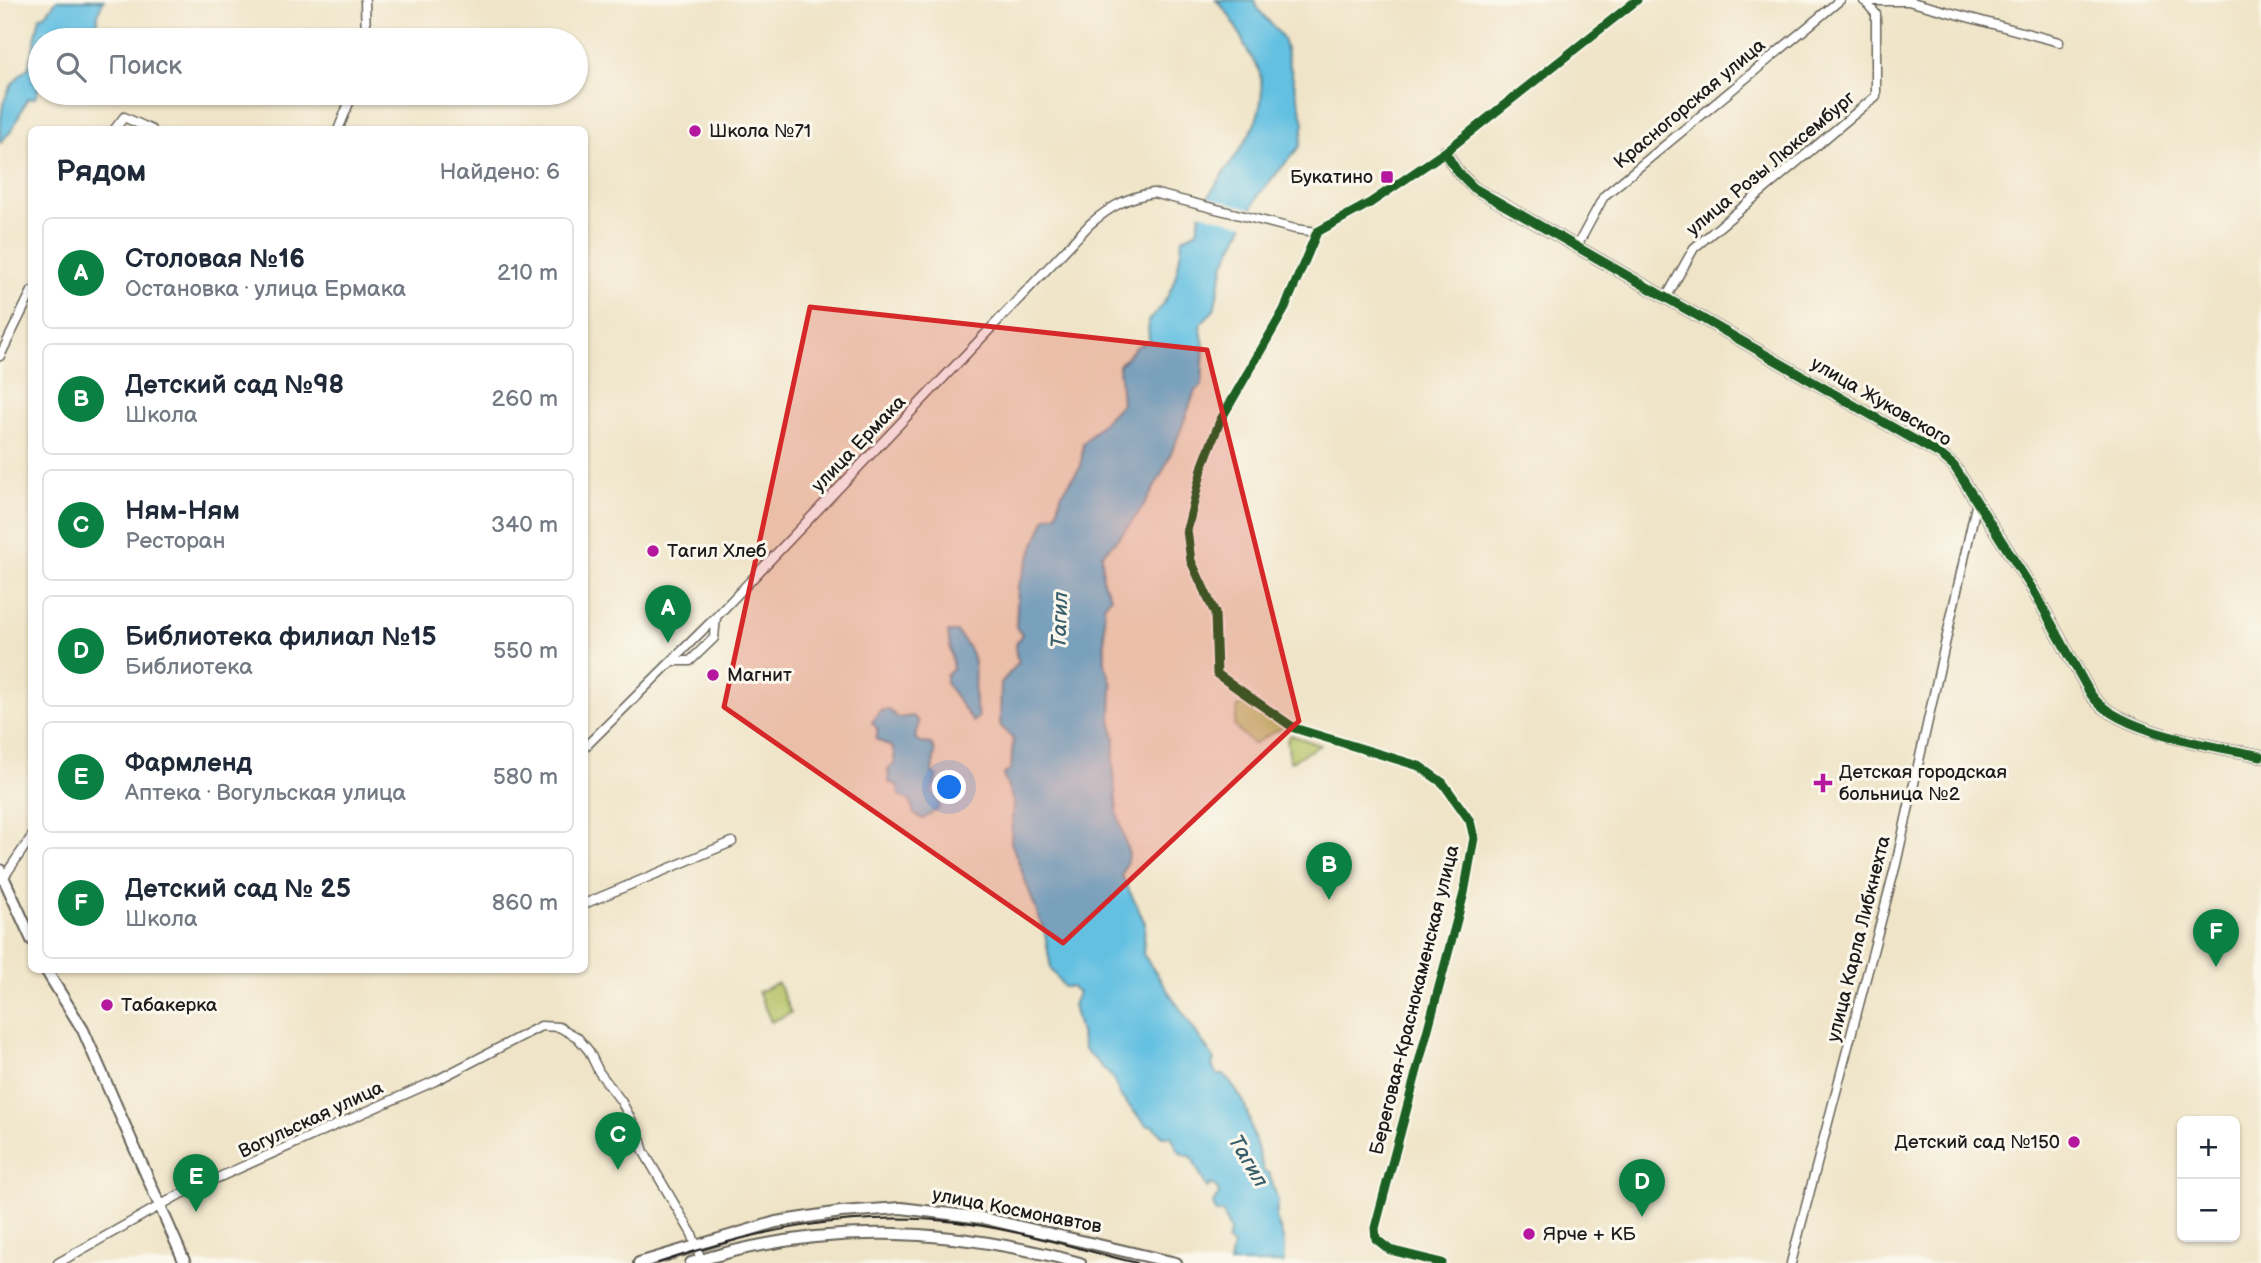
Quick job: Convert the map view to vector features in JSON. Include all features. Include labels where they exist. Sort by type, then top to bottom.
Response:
[{"type":"street","points":[[365,0],[366,28]]},
{"type":"street","points":[[1317,232],[1370,203],[1445,152],[1637,0]]},
{"type":"street","name":"Красногорская улица","points":[[1577,246],[1604,196],[1840,0]]},
{"type":"street","points":[[1864,0],[1908,1],[2059,42]]},
{"type":"street","name":"улица Розы Люксембург","points":[[1667,296],[1694,248],[1876,96],[1876,14],[1864,0]]},
{"type":"street","points":[[340,126],[348,105]]},
{"type":"street","points":[[116,126],[120,119],[132,119],[145,126]]},
{"type":"street","name":"улица Жуковского","points":[[1445,152],[1457,171],[1474,188],[1667,296],[1849,405],[1941,455],[1954,466],[1977,498],[2098,706],[2112,716],[2137,726],[2261,756]]},
{"type":"street","name":"улица Ермака","points":[[588,744],[716,617],[1090,224],[1112,206],[1134,196],[1153,193],[1280,226],[1317,232]]},
{"type":"street","name":"Береговая-Краснокаменская улица","points":[[1317,232],[1284,310],[1220,421],[1187,530],[1191,561],[1215,613],[1217,674],[1294,728],[1419,766],[1443,783],[1471,821],[1474,838],[1464,893],[1375,1228],[1376,1239],[1390,1250],[1442,1263]]},
{"type":"street","points":[[0,356],[28,299]]},
{"type":"street","name":"улица Карла Либкнехта","points":[[1791,1263],[1896,864],[1977,498]]},
{"type":"street","points":[[672,661],[690,661],[714,638],[716,617]]},
{"type":"street","points":[[28,841],[2,873],[28,931]]},
{"type":"street","points":[[588,902],[732,842]]},
{"type":"street","points":[[48,973],[83,1030],[185,1263]]},
{"type":"street","name":"Вогульская улица","points":[[58,1263],[159,1205],[435,1081],[541,1026],[559,1027],[577,1037],[589,1051],[598,1072],[621,1101],[638,1132],[644,1152],[696,1244]]},
{"type":"street","name":"улица Космонавтов","points":[[639,1263],[776,1222],[841,1212],[901,1208],[982,1218],[1176,1263]]},
{"type":"street","name":"улица Космонавтов","points":[[696,1261],[780,1241],[900,1232],[982,1240],[1080,1263]]},
{"type":"street","points":[[696,1244],[696,1261]]},
{"type":"highlighted area","points":[[810,307],[1207,350],[1299,721],[1063,943],[724,707]]},
{"type":"green space","points":[[1245,701],[1253,702],[1285,726],[1253,744],[1234,726],[1238,707]]},
{"type":"green space","points":[[1291,735],[1320,745],[1290,762],[1287,739]]},
{"type":"green space","points":[[778,983],[791,1013],[771,1022],[758,992]]},
{"type":"water","points":[[57,0],[104,0],[99,9],[95,28],[38,28],[40,17],[46,14]]},
{"type":"water","name":"Тагил","points":[[1216,0],[1254,0],[1258,9],[1283,38],[1304,123],[1300,146],[1259,194],[1224,264],[1214,310],[1200,324],[1204,346],[1202,386],[1195,391],[1169,458],[1134,519],[1102,554],[1103,582],[1111,597],[1104,606],[1105,664],[1112,685],[1111,719],[1115,739],[1113,762],[1117,812],[1129,855],[1122,876],[1145,923],[1143,954],[1214,1059],[1212,1066],[1217,1075],[1225,1075],[1244,1102],[1264,1172],[1269,1173],[1278,1201],[1276,1217],[1284,1242],[1284,1263],[1230,1263],[1233,1246],[1227,1241],[1230,1231],[1223,1213],[1216,1213],[1213,1203],[1219,1195],[1217,1188],[1211,1184],[1207,1188],[1191,1156],[1180,1153],[1171,1136],[1163,1136],[1152,1125],[1147,1126],[1121,1097],[1112,1077],[1084,1049],[1073,1005],[1078,993],[1071,987],[1064,987],[1051,969],[1045,934],[1011,842],[1013,801],[1003,775],[1011,770],[1013,739],[1000,725],[1001,683],[1019,662],[1016,648],[1022,635],[1016,627],[1018,586],[1046,517],[1057,514],[1061,495],[1081,466],[1083,443],[1122,403],[1119,365],[1136,347],[1149,341],[1148,321],[1169,294],[1179,262],[1182,239],[1197,231],[1211,192],[1248,137],[1257,118],[1262,97],[1259,71],[1230,17]]},
{"type":"water","points":[[28,68],[28,99],[12,130],[0,143],[4,101],[20,75]]},
{"type":"water","points":[[948,632],[957,632],[973,658],[975,700],[979,716],[973,722],[946,683],[946,676],[953,669]]},
{"type":"water","points":[[888,709],[898,718],[913,716],[919,722],[915,738],[921,743],[931,744],[935,751],[932,773],[937,776],[931,793],[938,799],[939,808],[923,819],[914,814],[911,802],[899,795],[898,786],[889,782],[888,769],[895,763],[893,748],[876,739],[878,730],[872,722],[880,711]]},
{"type":"pier","points":[[1206,196],[1256,210],[1248,226],[1196,212]]},
{"type":"tram line","points":[[658,1263],[768,1232],[842,1221],[880,1219],[918,1219],[979,1225],[1137,1263]]},
{"type":"cycle path","points":[[1442,1263],[1390,1250],[1376,1239],[1375,1228],[1464,893],[1474,838],[1470,821],[1443,783],[1419,766],[1294,728],[1217,674],[1215,613],[1191,561],[1187,530],[1203,465],[1220,421],[1284,310],[1317,232],[1370,203],[1445,152],[1637,0]]},
{"type":"cycle path","points":[[1445,152],[1457,171],[1474,188],[1941,455],[1954,466],[2033,590],[2090,693],[2103,707],[2143,728],[2168,736],[2261,756]]},
{"type":"place","name":"Школа №71","points":[[695,131]]},
{"type":"place","name":"Букатино","points":[[1387,177]]},
{"type":"place","name":"Тагил Хлеб","points":[[653,551]]},
{"type":"place","name":"Столовая №16","points":[[668,643]]},
{"type":"place","name":"Магнит","points":[[713,675]]},
{"type":"place","name":"Детская городская больница №2","points":[[1823,783]]},
{"type":"place","name":"Детский сад №98","points":[[1329,900]]},
{"type":"place","name":"Детский сад № 25","points":[[2216,967]]},
{"type":"place","name":"Табакерка","points":[[107,1005]]},
{"type":"place","name":"Детский сад №150","points":[[2074,1142]]},
{"type":"place","name":"Ням-Ням","points":[[618,1170]]},
{"type":"place","name":"Фармленд","points":[[196,1212]]},
{"type":"place","name":"Библиотека филиал №15","points":[[1642,1217]]},
{"type":"place","name":"Ярче + КБ","points":[[1529,1234]]}]
